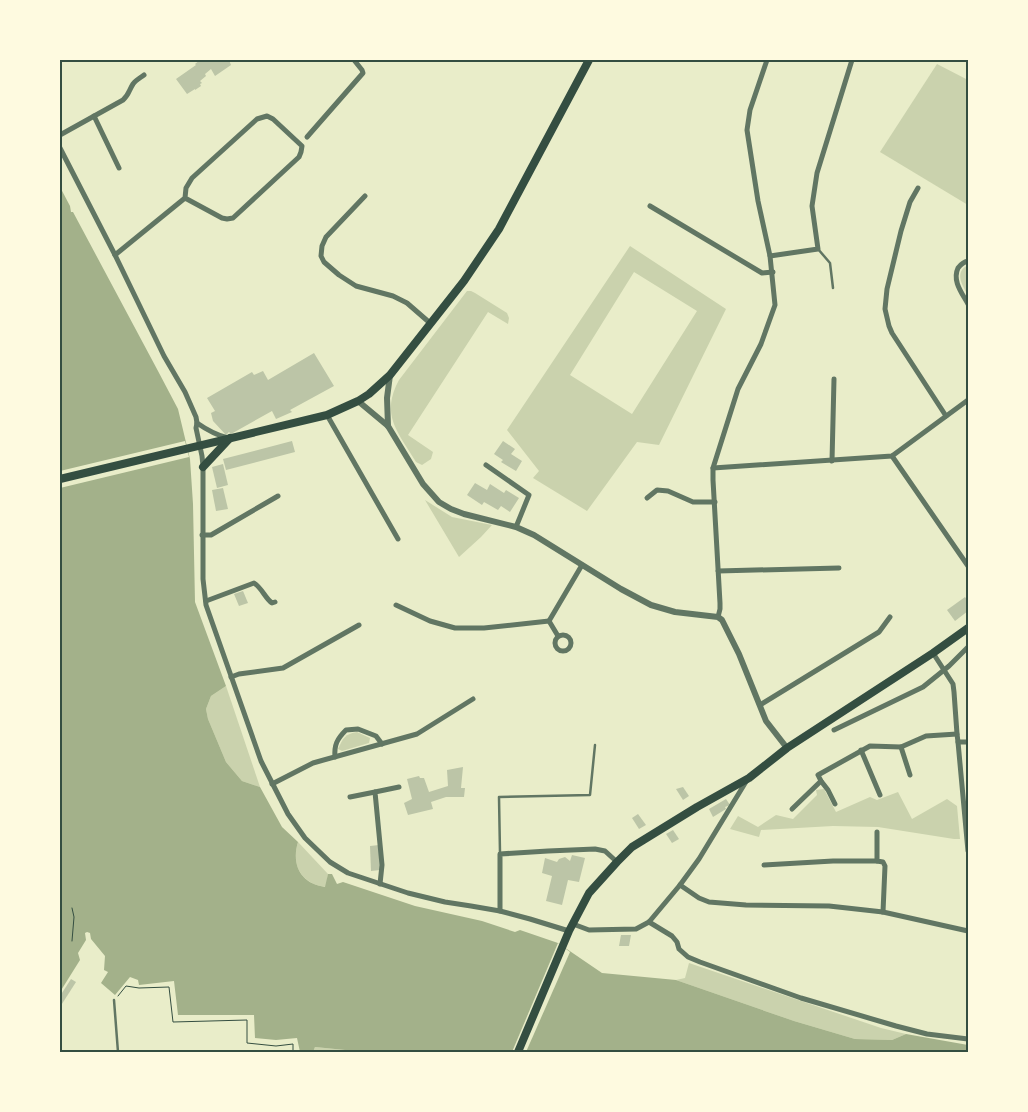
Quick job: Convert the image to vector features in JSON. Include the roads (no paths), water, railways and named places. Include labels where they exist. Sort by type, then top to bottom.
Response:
[{"type":"main road","points":[[60,479],[327,415],[369,394],[390,375],[464,281],[499,229],[590,60]]},
{"type":"main road","points":[[203,467],[230,438]]},
{"type":"main road","points":[[518,1052],[571,928],[589,893],[632,847],[696,807],[749,778],[787,748],[968,628]]},
{"type":"street","points":[[307,137],[363,73],[354,60]]},
{"type":"street","points":[[718,617],[720,603],[713,480],[714,468],[738,389],[760,344],[775,305],[770,256],[746,130],[750,110],[768,60]]},
{"type":"street","points":[[770,256],[818,248],[812,206],[817,173],[852,60]]},
{"type":"street","points":[[60,135],[126,97],[132,84],[144,75]]},
{"type":"street","points":[[94,116],[119,168]]},
{"type":"street","points":[[115,254],[185,198],[186,188],[192,178],[257,119],[267,116],[273,118],[302,146],[299,157],[233,218],[222,218],[185,198]]},
{"type":"street","points":[[60,148],[196,417],[196,428],[203,467],[203,579],[206,601],[215,632],[261,761],[272,784],[288,814],[305,838],[330,862],[348,873],[434,900],[500,911],[571,928],[589,930],[636,929],[648,922],[680,885],[699,859],[749,778]]},
{"type":"street","points":[[918,188],[910,202],[901,231],[887,289],[885,309],[888,326],[946,416]]},
{"type":"street","points":[[365,196],[326,237],[322,246],[321,256],[324,262],[356,286],[393,296],[407,303],[430,323]]},
{"type":"street","points":[[650,206],[762,273],[772,272]]},
{"type":"street","points":[[966,262],[960,266],[956,276],[957,284],[968,304]]},
{"type":"street","points":[[388,426],[387,398],[390,375]]},
{"type":"street","points":[[832,461],[834,379]]},
{"type":"street","points":[[714,468],[892,456],[968,400]]},
{"type":"street","points":[[358,401],[388,426],[423,484],[439,502],[451,510],[516,527],[534,535],[582,566],[651,605],[675,612],[718,617],[722,620],[739,654],[766,721],[787,748]]},
{"type":"street","points":[[327,415],[398,539]]},
{"type":"street","points":[[197,423],[218,436],[230,438]]},
{"type":"street","points":[[892,456],[968,566]]},
{"type":"street","points":[[486,465],[529,495],[516,527]]},
{"type":"street","points":[[647,498],[657,490],[668,491],[693,502],[715,502]]},
{"type":"street","points":[[202,535],[211,535],[278,496]]},
{"type":"street","points":[[549,621],[582,566]]},
{"type":"street","points":[[718,571],[839,568]]},
{"type":"street","points":[[206,601],[257,582],[266,599],[272,603],[275,602]]},
{"type":"street","points":[[396,606],[430,621],[455,628],[484,628],[549,621]]},
{"type":"street","points":[[760,705],[879,632],[890,617]]},
{"type":"street","points":[[549,621],[558,636]]},
{"type":"street","points":[[231,677],[239,674],[283,668],[359,625]]},
{"type":"street","points":[[834,730],[923,687],[945,670],[968,647]]},
{"type":"street","points":[[933,653],[953,684],[956,734],[968,850]]},
{"type":"street","points":[[272,784],[313,763],[417,734],[473,699]]},
{"type":"street","points":[[335,757],[334,749],[339,738],[346,730],[358,729],[376,736],[382,744]]},
{"type":"street","points":[[836,804],[818,775],[870,746],[901,746],[926,736],[956,734]]},
{"type":"street","points":[[958,742],[968,742]]},
{"type":"street","points":[[901,746],[910,775]]},
{"type":"street","points":[[861,750],[880,796]]},
{"type":"street","points":[[792,809],[821,781]]},
{"type":"street","points":[[350,797],[399,787]]},
{"type":"street","points":[[730,788],[736,798]]},
{"type":"street","points":[[376,792],[382,866],[380,884]]},
{"type":"street","points":[[876,861],[878,832]]},
{"type":"street","points":[[500,911],[500,854],[595,849],[605,851],[617,862]]},
{"type":"street","points":[[764,865],[833,861],[883,862],[885,866],[883,912]]},
{"type":"street","points":[[680,885],[699,898],[709,902],[746,905],[829,906],[883,912],[968,931]]},
{"type":"street","points":[[648,922],[672,936],[677,942],[679,949],[688,957],[709,965],[801,998],[896,1026],[927,1034],[968,1039]]},
{"type":"lane","points":[[818,248],[830,263],[833,288]]},
{"type":"lane","points":[[500,854],[499,797],[590,796],[595,745]]},
{"type":"lane","points":[[114,1000],[118,1052]]}]
